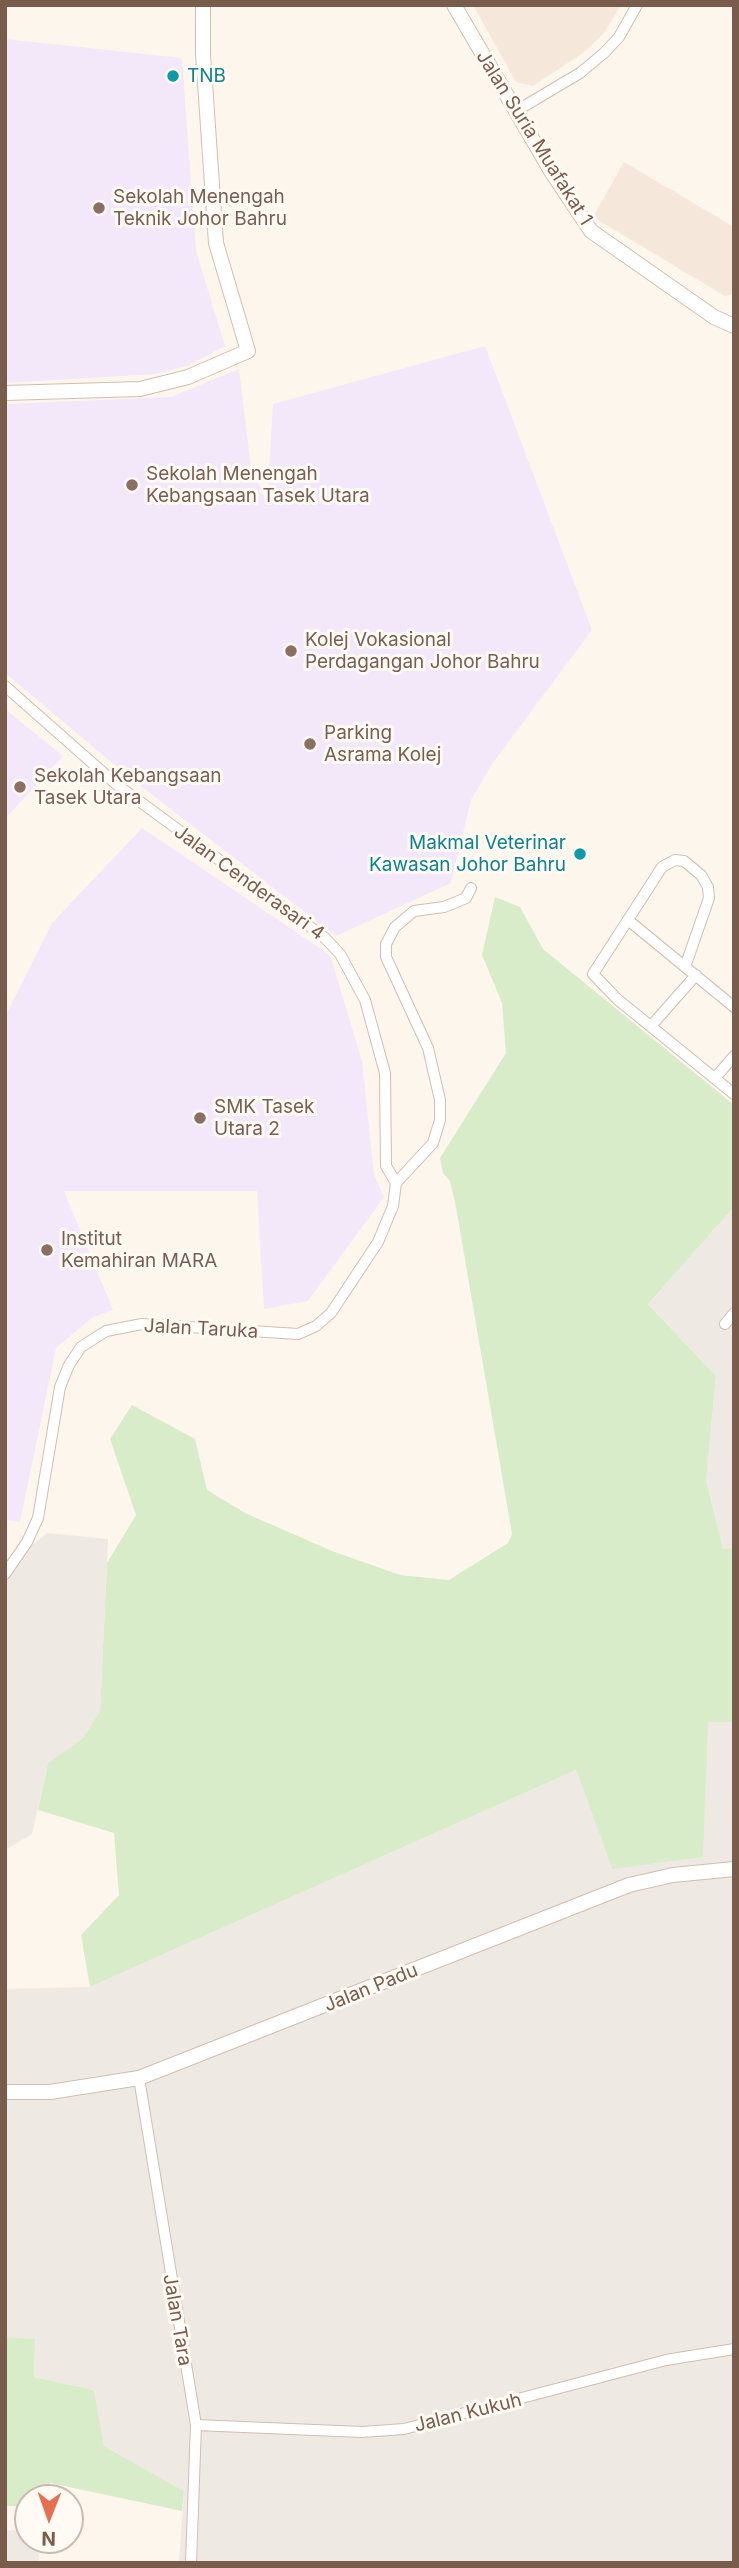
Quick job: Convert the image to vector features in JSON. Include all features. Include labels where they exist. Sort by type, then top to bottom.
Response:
[{"type":"street","points":[[5,393],[140,389],[188,377],[248,351],[216,243],[203,54],[203,5]]},
{"type":"street","name":"Jalan Suria Muafakat 1","points":[[454,5],[516,111],[591,230],[714,317],[734,326]]},
{"type":"street","points":[[516,111],[580,73],[604,53],[619,37],[637,5]]},
{"type":"street","points":[[504,91],[525,99],[541,97]]},
{"type":"street","name":"Jalan Cenderasari 4","points":[[5,686],[116,785],[324,937],[340,954],[365,1000],[385,1073],[388,1122],[386,1166],[396,1183]]},
{"type":"street","points":[[685,967],[709,898],[708,887],[701,875],[684,862],[675,860],[662,867],[593,974],[734,1094]]},
{"type":"street","points":[[396,1183],[433,1143],[440,1120],[440,1100],[428,1048],[386,957],[386,944],[395,927],[414,911],[444,907],[466,898],[471,888]]},
{"type":"street","points":[[628,920],[734,1007]]},
{"type":"street","points":[[651,1026],[696,975]]},
{"type":"street","points":[[715,1078],[734,1056]]},
{"type":"street","name":"Jalan Taruka","points":[[5,1574],[27,1542],[38,1518],[60,1387],[69,1365],[81,1347],[106,1331],[142,1324],[298,1334],[316,1326],[331,1313],[378,1242],[393,1206],[396,1183]]},
{"type":"street","points":[[725,1324],[734,1313]]},
{"type":"street","name":"Jalan Padu","points":[[5,2092],[50,2092],[139,2078],[629,1885],[673,1875],[734,1869]]},
{"type":"street","name":"Jalan Tara","points":[[139,2078],[196,2426],[191,2563]]},
{"type":"street","name":"Jalan Kukuh","points":[[196,2426],[362,2432],[404,2429],[666,2360],[734,2349]]},
{"type":"shaded area","points":[[473,5],[621,5],[604,33],[583,53],[533,86],[516,82]]},
{"type":"shaded area","name":"Sekolah Menengah Teknik Johor Bahru","points":[[5,39],[182,58],[196,251],[225,346],[187,366],[156,374],[5,383]]},
{"type":"shaded area","points":[[624,162],[734,227],[734,294],[725,296],[593,217]]},
{"type":"shaded area","name":"Kolej Vokasional Perdagangan Johor Bahru","points":[[485,346],[592,630],[492,764],[471,800],[451,883],[336,936],[129,777],[5,673],[5,404],[171,397],[239,369],[251,467],[267,503],[273,404]]},
{"type":"shaded area","name":"Sekolah Kebangsaan Tasek Utara","points":[[5,709],[63,756],[5,819]]},
{"type":"shaded area","name":"SMK Tasek Utara 2","points":[[142,828],[330,955],[362,1061],[374,1175],[384,1197],[308,1301],[264,1309],[257,1191],[64,1191],[113,1310],[93,1317],[56,1348],[20,1522],[5,1520],[5,1017],[52,923]]},
{"type":"shaded area","points":[[734,1207],[734,1548],[723,1550],[706,1481],[716,1376],[648,1304]]},
{"type":"shaded area","points":[[47,1533],[108,1539],[100,1711],[83,1738],[48,1763],[32,1834],[5,1850],[5,1567]]},
{"type":"shaded area","points":[[708,1722],[734,1722],[734,2563],[179,2563],[184,2491],[104,2446],[94,2390],[34,2377],[35,2339],[5,2337],[5,1989],[90,1987],[576,1770],[612,1869]]},
{"type":"shaded area","points":[[5,2530],[14,2530],[14,2554],[39,2554],[39,2563],[5,2563]]},
{"type":"green space","points":[[495,897],[520,907],[543,949],[734,1105],[734,1207],[648,1304],[716,1376],[706,1481],[723,1549],[734,1548],[734,1722],[708,1722],[703,1857],[612,1869],[576,1770],[90,1987],[81,1935],[119,1895],[114,1833],[38,1810],[48,1763],[83,1738],[100,1711],[107,1563],[136,1515],[110,1439],[132,1405],[195,1439],[207,1490],[245,1513],[332,1551],[400,1575],[449,1580],[508,1543],[512,1534],[456,1207],[450,1181],[443,1173],[440,1158],[506,1053],[502,1003],[482,955]]},
{"type":"green space","points":[[5,2337],[35,2339],[34,2377],[94,2390],[104,2446],[184,2491],[182,2511],[84,2490],[84,2484],[14,2484],[14,2506],[5,2506]]},
{"type":"place","name":"TNB","points":[[173,76]]},
{"type":"place","name":"Sekolah Menengah Teknik Johor Bahru","points":[[99,208]]},
{"type":"place","name":"Sekolah Menengah Kebangsaan Tasek Utara","points":[[132,485]]},
{"type":"place","name":"Kolej Vokasional Perdagangan Johor Bahru","points":[[291,651]]},
{"type":"place","name":"Parking Asrama Kolej","points":[[310,744]]},
{"type":"place","name":"Sekolah Kebangsaan Tasek Utara","points":[[20,787]]},
{"type":"place","name":"Makmal Veterinar Kawasan Johor Bahru","points":[[580,854]]},
{"type":"place","name":"SMK Tasek Utara 2","points":[[200,1118]]},
{"type":"place","name":"Institut Kemahiran MARA","points":[[47,1250]]}]
